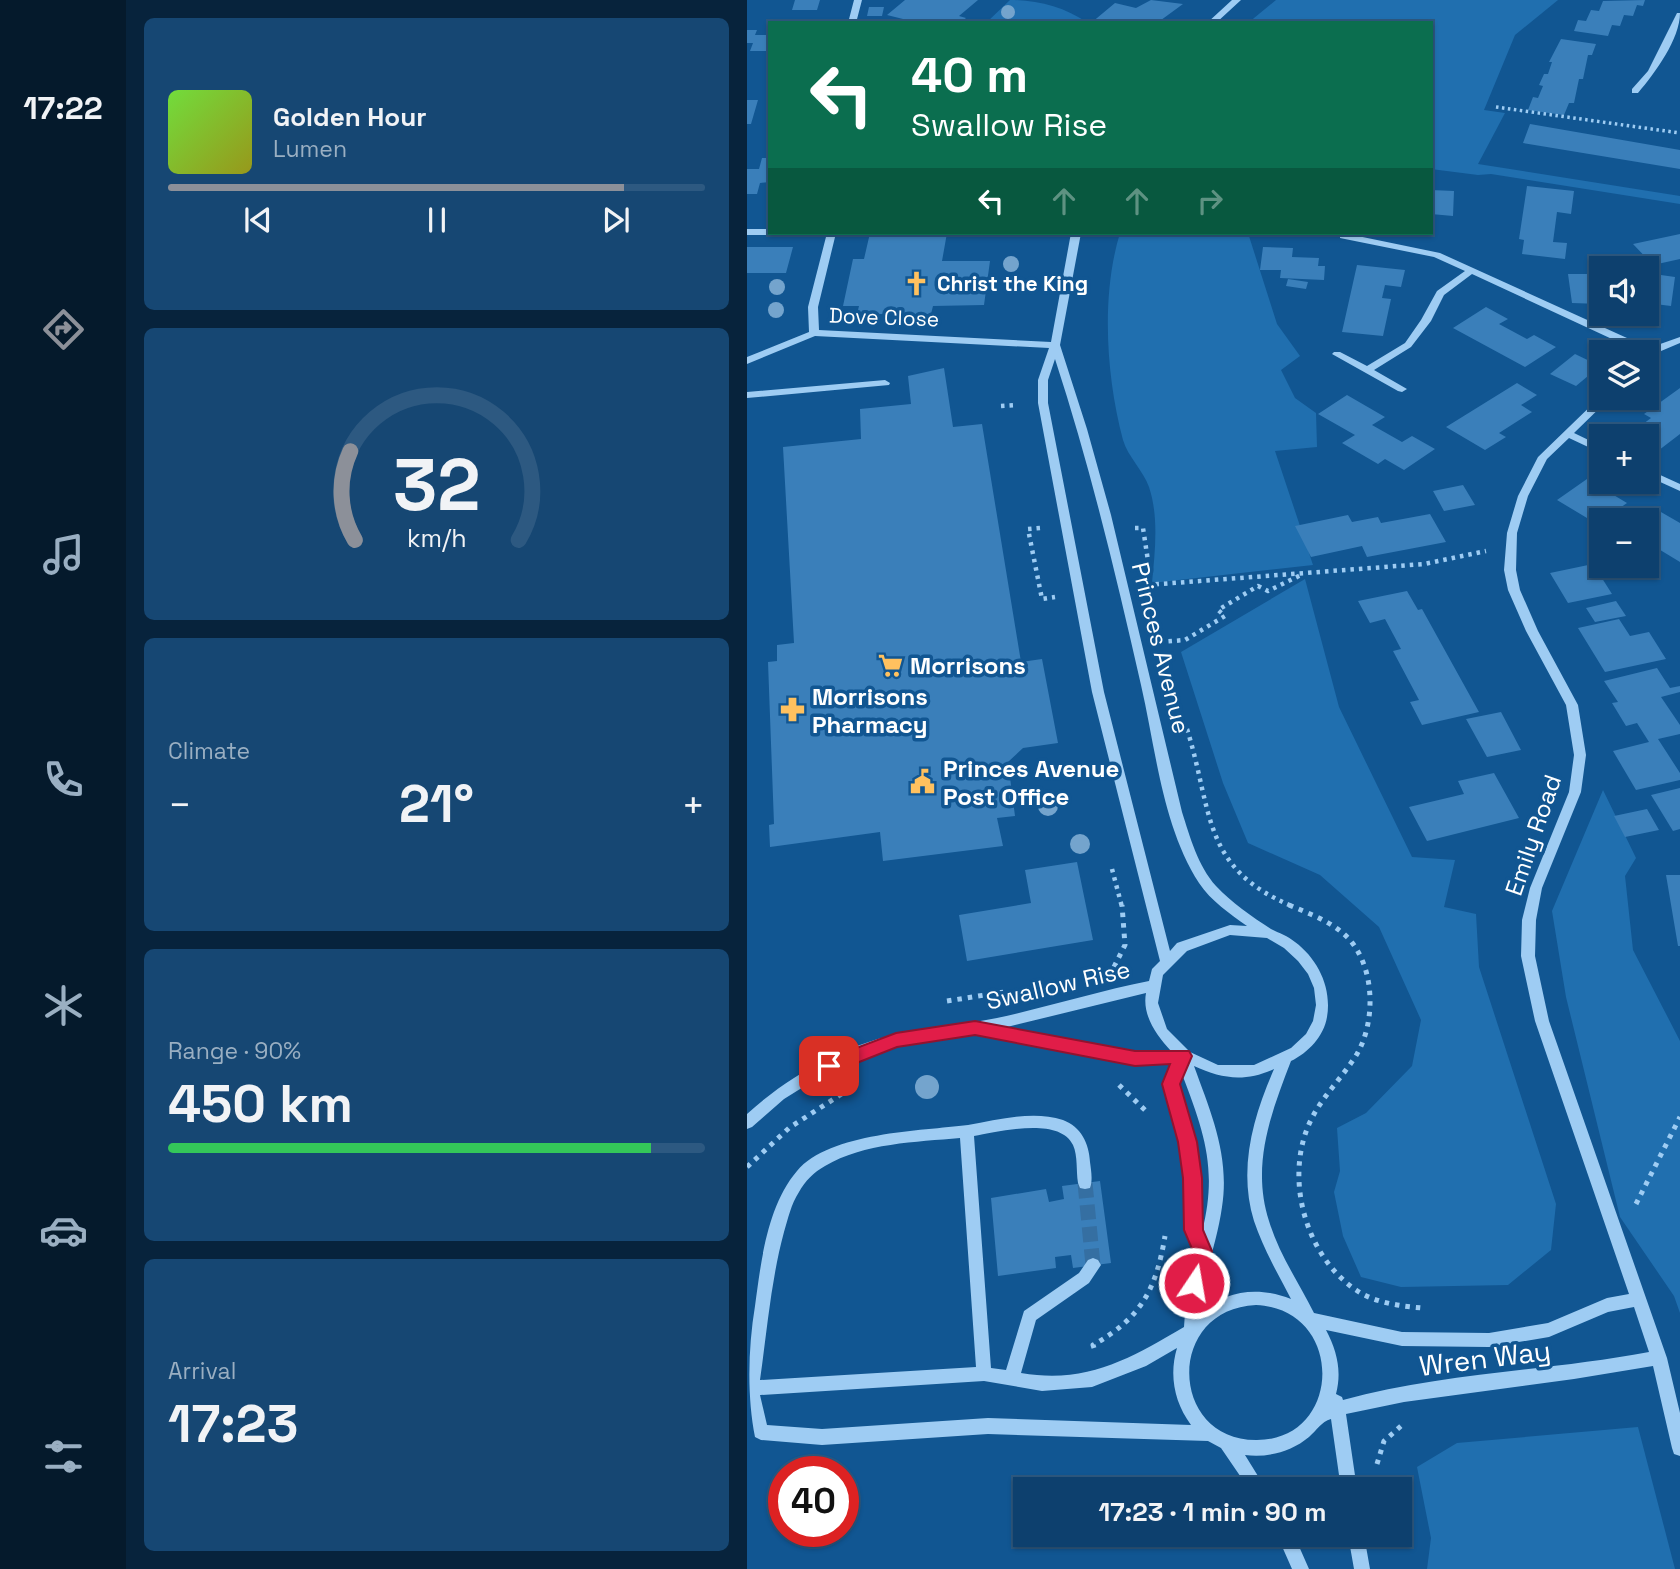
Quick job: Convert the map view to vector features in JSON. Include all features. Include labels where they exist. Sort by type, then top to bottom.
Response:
[{"type":"street","points":[[853,21],[858,0]]},
{"type":"street","points":[[1213,21],[1237,0]]},
{"type":"street","points":[[1635,91],[1652,72],[1680,15]]},
{"type":"street","points":[[747,232],[768,232]]},
{"type":"street","name":"Dove Close","points":[[831,235],[813,307],[814,333],[1055,345]]},
{"type":"street","name":"Princes Avenue","points":[[1075,235],[1067,265],[1055,345],[1043,380],[1043,403],[1098,692],[1166,960]]},
{"type":"street","points":[[1343,235],[1418,249],[1472,270],[1623,340]]},
{"type":"street","points":[[1367,370],[1408,345],[1426,321],[1440,293],[1472,270]]},
{"type":"street","points":[[747,361],[814,333]]},
{"type":"street","points":[[1659,348],[1680,340]]},
{"type":"street","name":"Princes Avenue","points":[[1055,345],[1080,414],[1158,740],[1187,842],[1203,877],[1214,891],[1269,934],[1298,951],[1313,968],[1322,987],[1324,1008],[1317,1028],[1304,1047],[1284,1061],[1260,1070],[1233,1072],[1207,1067],[1183,1056],[1166,1042],[1155,1024],[1150,1005],[1152,986],[1166,960],[1183,944],[1205,934],[1230,930],[1269,934]]},
{"type":"street","points":[[1337,354],[1401,389]]},
{"type":"street","points":[[747,395],[885,383]]},
{"type":"street","name":"Emily Road","points":[[1592,410],[1543,457],[1532,475],[1518,506],[1511,544],[1514,590],[1532,631],[1572,705],[1580,755],[1575,792],[1536,888],[1529,920],[1530,971],[1542,1021],[1609,1221],[1659,1358],[1680,1448]]},
{"type":"street","points":[[1567,433],[1589,444]]},
{"type":"street","points":[[1659,478],[1680,488]]},
{"type":"street","name":"Swallow Rise","points":[[747,1123],[808,1077],[852,1056],[896,1040],[975,1028],[1104,995],[1152,986]]},
{"type":"street","name":"Swallow Rise","points":[[975,1028],[1135,1058],[1183,1056]]},
{"type":"street","points":[[1183,1056],[1171,1084],[1187,1142],[1193,1178],[1194,1230],[1202,1251]]},
{"type":"street","name":"Princes Avenue","points":[[1183,1056],[1207,1114],[1217,1163],[1215,1205],[1192,1294],[1191,1331],[1180,1361],[1182,1392],[1198,1422],[1218,1436],[1249,1477]]},
{"type":"street","name":"Princes Avenue","points":[[1284,1061],[1260,1123],[1256,1196],[1270,1240],[1309,1319],[1324,1338],[1333,1360],[1333,1385],[1347,1477]]},
{"type":"street","points":[[1085,1183],[1079,1142],[1064,1125],[1035,1121],[899,1138],[836,1154],[803,1174],[780,1212],[751,1388],[761,1432],[822,1437],[1001,1426],[1218,1436]]},
{"type":"street","points":[[967,1131],[984,1374]]},
{"type":"street","points":[[1012,1378],[1029,1316],[1084,1278],[1093,1265]]},
{"type":"street","name":"Princes Avenue","points":[[1191,1331],[1213,1312],[1254,1299],[1283,1304],[1309,1319]]},
{"type":"street","name":"Wren Way","points":[[1309,1319],[1401,1339],[1489,1340],[1549,1330],[1607,1305],[1637,1299]]},
{"type":"street","points":[[751,1388],[984,1374],[1042,1384],[1103,1377],[1191,1331]]},
{"type":"street","name":"Wren Way","points":[[1320,1415],[1399,1395],[1587,1371],[1659,1358]]},
{"type":"street","name":"Princes Avenue","points":[[1218,1436],[1251,1446],[1278,1444],[1295,1438],[1320,1415],[1333,1385]]},
{"type":"street","points":[[1291,1547],[1301,1569]]},
{"type":"street","points":[[1358,1547],[1362,1569]]},
{"type":"path","points":[[1496,107],[1680,133]]},
{"type":"path","points":[[1144,528],[1151,585],[1450,560],[1511,544]]},
{"type":"path","points":[[1028,529],[1042,599]]},
{"type":"path","points":[[1156,642],[1185,639],[1225,616],[1218,610],[1258,586],[1268,591],[1306,572]]},
{"type":"path","points":[[1107,971],[1122,957],[1127,941],[1109,856]]},
{"type":"path","points":[[942,1002],[1011,991]]},
{"type":"path","points":[[1111,1079],[1127,1090],[1154,1122]]},
{"type":"path","points":[[747,1167],[789,1128],[855,1086]]},
{"type":"path","points":[[1609,1221],[1632,1214],[1680,1117]]},
{"type":"path","points":[[1103,1377],[1093,1345],[1120,1330],[1146,1303],[1160,1265],[1166,1225]]},
{"type":"shaded area","points":[[1010,0],[1051,6],[1084,21],[988,21]]},
{"type":"shaded area","points":[[1276,0],[1558,0],[1515,35],[1484,110],[1505,113],[1478,164],[1680,196],[1680,204],[1491,174],[1433,169],[1433,21],[1250,21]]},
{"type":"shaded area","points":[[1120,235],[1249,235],[1277,324],[1300,356],[1281,370],[1295,398],[1316,413],[1317,447],[1275,451],[1313,565],[1152,583],[1155,534],[1152,498],[1146,481],[1123,440],[1113,389],[1108,309]]},
{"type":"shaded area","points":[[1305,579],[1339,707],[1412,857],[1455,860],[1444,907],[1476,914],[1479,967],[1556,1204],[1551,1250],[1508,1285],[1401,1287],[1361,1277],[1343,1236],[1334,1192],[1340,1171],[1337,1128],[1366,1113],[1412,1066],[1421,1020],[1379,927],[1320,875],[1248,843],[1223,783],[1181,652]]},
{"type":"shaded area","points":[[1603,790],[1636,858],[1625,876],[1633,950],[1680,1041],[1680,1313],[1674,1296],[1620,1217],[1566,997],[1552,911]]},
{"type":"shaded area","points":[[1638,1427],[1675,1569],[1427,1569],[1431,1538],[1417,1467],[1457,1443]]},
{"type":"building","points":[[795,0],[820,0],[817,10],[792,10]]},
{"type":"building","points":[[905,0],[978,0],[959,16],[966,18],[962,21],[911,21],[887,15]]},
{"type":"building","points":[[1151,0],[1183,4],[1160,21],[1093,21],[1115,3],[1136,8]]},
{"type":"building","points":[[1645,0],[1643,6],[1637,5],[1633,16],[1624,15],[1620,26],[1612,25],[1608,36],[1574,31],[1578,20],[1586,21],[1591,10],[1599,11],[1603,1]]},
{"type":"building","points":[[869,7],[884,7],[882,16],[867,16]]},
{"type":"building","points":[[747,30],[757,30],[755,35],[768,35],[768,51],[750,51],[753,43],[747,43]]},
{"type":"building","points":[[1561,39],[1596,44],[1592,55],[1588,55],[1583,79],[1579,79],[1574,103],[1569,103],[1564,115],[1528,110],[1533,97],[1538,98],[1543,86],[1539,85],[1544,74],[1548,74],[1552,62],[1549,62]]},
{"type":"building","points":[[747,100],[758,100],[751,124],[747,124]]},
{"type":"building","points":[[1530,124],[1680,150],[1680,169],[1523,143]]},
{"type":"building","points":[[762,158],[768,158],[768,182],[760,183],[757,194],[747,194],[747,169],[759,169]]},
{"type":"building","points":[[1527,186],[1574,191],[1571,214],[1557,212],[1553,242],[1567,243],[1565,259],[1522,254],[1524,240],[1519,239]]},
{"type":"building","points":[[1433,190],[1454,191],[1453,216],[1433,214]]},
{"type":"building","points":[[1680,234],[1680,259],[1659,264],[1659,256],[1644,256],[1633,244]]},
{"type":"building","name":"Christ the King","points":[[870,235],[947,235],[942,261],[990,261],[984,305],[933,306],[931,314],[857,314],[859,306],[843,306],[853,259],[864,259]]},
{"type":"building","points":[[747,247],[793,247],[786,273],[747,273]]},
{"type":"building","points":[[1263,247],[1293,248],[1292,257],[1319,258],[1318,266],[1325,266],[1324,280],[1280,278],[1281,270],[1260,270]]},
{"type":"building","points":[[1357,265],[1405,270],[1401,287],[1385,285],[1382,298],[1391,299],[1383,336],[1342,332]]},
{"type":"building","points":[[1568,274],[1589,274],[1589,304],[1572,303]]},
{"type":"building","points":[[1659,275],[1675,277],[1671,306],[1659,304]]},
{"type":"building","points":[[1288,279],[1308,282],[1306,289],[1286,286]]},
{"type":"building","points":[[1486,307],[1508,319],[1499,324],[1527,339],[1534,335],[1556,347],[1525,367],[1453,328]]},
{"type":"building","points":[[1575,354],[1589,361],[1589,375],[1576,386],[1550,374]]},
{"type":"building","points":[[944,368],[953,427],[982,424],[1021,662],[1042,659],[1058,743],[1023,748],[1008,762],[1015,816],[997,818],[1003,846],[883,861],[880,832],[770,847],[769,825],[774,824],[768,662],[777,661],[777,645],[794,643],[783,447],[861,439],[860,409],[911,404],[908,376]]},
{"type":"building","points":[[1517,383],[1537,395],[1521,405],[1532,412],[1499,433],[1506,437],[1485,450],[1446,427]]},
{"type":"building","points":[[1680,388],[1680,434],[1659,450],[1659,424],[1643,424],[1651,418],[1644,414],[1650,410],[1659,410],[1659,403]]},
{"type":"building","points":[[1347,395],[1385,417],[1372,425],[1402,442],[1412,436],[1435,449],[1404,470],[1385,459],[1378,464],[1342,443],[1355,435],[1318,414]]},
{"type":"building","points":[[1587,479],[1589,494],[1612,494],[1627,503],[1620,508],[1589,508],[1589,519],[1557,500]]},
{"type":"building","points":[[1463,485],[1475,505],[1444,511],[1433,491]]},
{"type":"building","points":[[1659,511],[1680,523],[1680,562],[1659,549]]},
{"type":"building","points":[[1430,514],[1446,542],[1367,557],[1362,546],[1311,557],[1295,526],[1348,515],[1352,522],[1378,517],[1381,523]]},
{"type":"building","points":[[1589,565],[1589,578],[1602,578],[1612,594],[1568,603],[1550,573]]},
{"type":"building","points":[[1407,591],[1418,610],[1422,609],[1479,712],[1422,725],[1410,702],[1419,700],[1393,651],[1401,649],[1385,619],[1370,623],[1358,601]]},
{"type":"building","points":[[1616,601],[1626,616],[1595,622],[1586,608]]},
{"type":"building","points":[[1619,619],[1630,636],[1649,632],[1666,659],[1605,672],[1578,628]]},
{"type":"building","points":[[1657,668],[1670,688],[1680,686],[1680,692],[1661,697],[1680,725],[1680,734],[1658,739],[1680,773],[1680,780],[1636,790],[1613,751],[1649,742],[1637,723],[1626,726],[1612,703],[1618,702],[1604,681]]},
{"type":"building","points":[[1501,712],[1521,750],[1487,757],[1466,719]]},
{"type":"building","points":[[1494,773],[1519,818],[1427,841],[1409,807],[1464,794],[1458,781]]},
{"type":"building","points":[[1680,788],[1680,829],[1673,831],[1651,795]]},
{"type":"building","points":[[1647,809],[1659,830],[1625,837],[1614,816]]},
{"type":"building","points":[[1077,862],[1093,940],[967,961],[959,915],[1031,903],[1025,870]]},
{"type":"building","points":[[1666,875],[1680,875],[1680,946],[1678,946]]},
{"type":"building","points":[[1100,1181],[1111,1263],[1073,1268],[1071,1255],[1055,1257],[1056,1268],[998,1276],[991,1198],[1046,1189],[1049,1202],[1064,1199],[1062,1186]]},
{"type":"tunnel","points":[[1085,1183],[1093,1265]]},
{"type":"place","name":"Christ the King","points":[[917,283]]},
{"type":"place","name":"Morrisons","points":[[890,665]]},
{"type":"place","name":"Morrisons Pharmacy","points":[[792,710]]},
{"type":"place","name":"Princes Avenue Post Office","points":[[923,782]]},
{"type":"route","points":[[829,1066],[896,1040],[975,1028],[1135,1058],[1152,1060],[1183,1056],[1171,1084],[1187,1142],[1193,1178],[1194,1230],[1202,1251],[1194,1283]]}]
